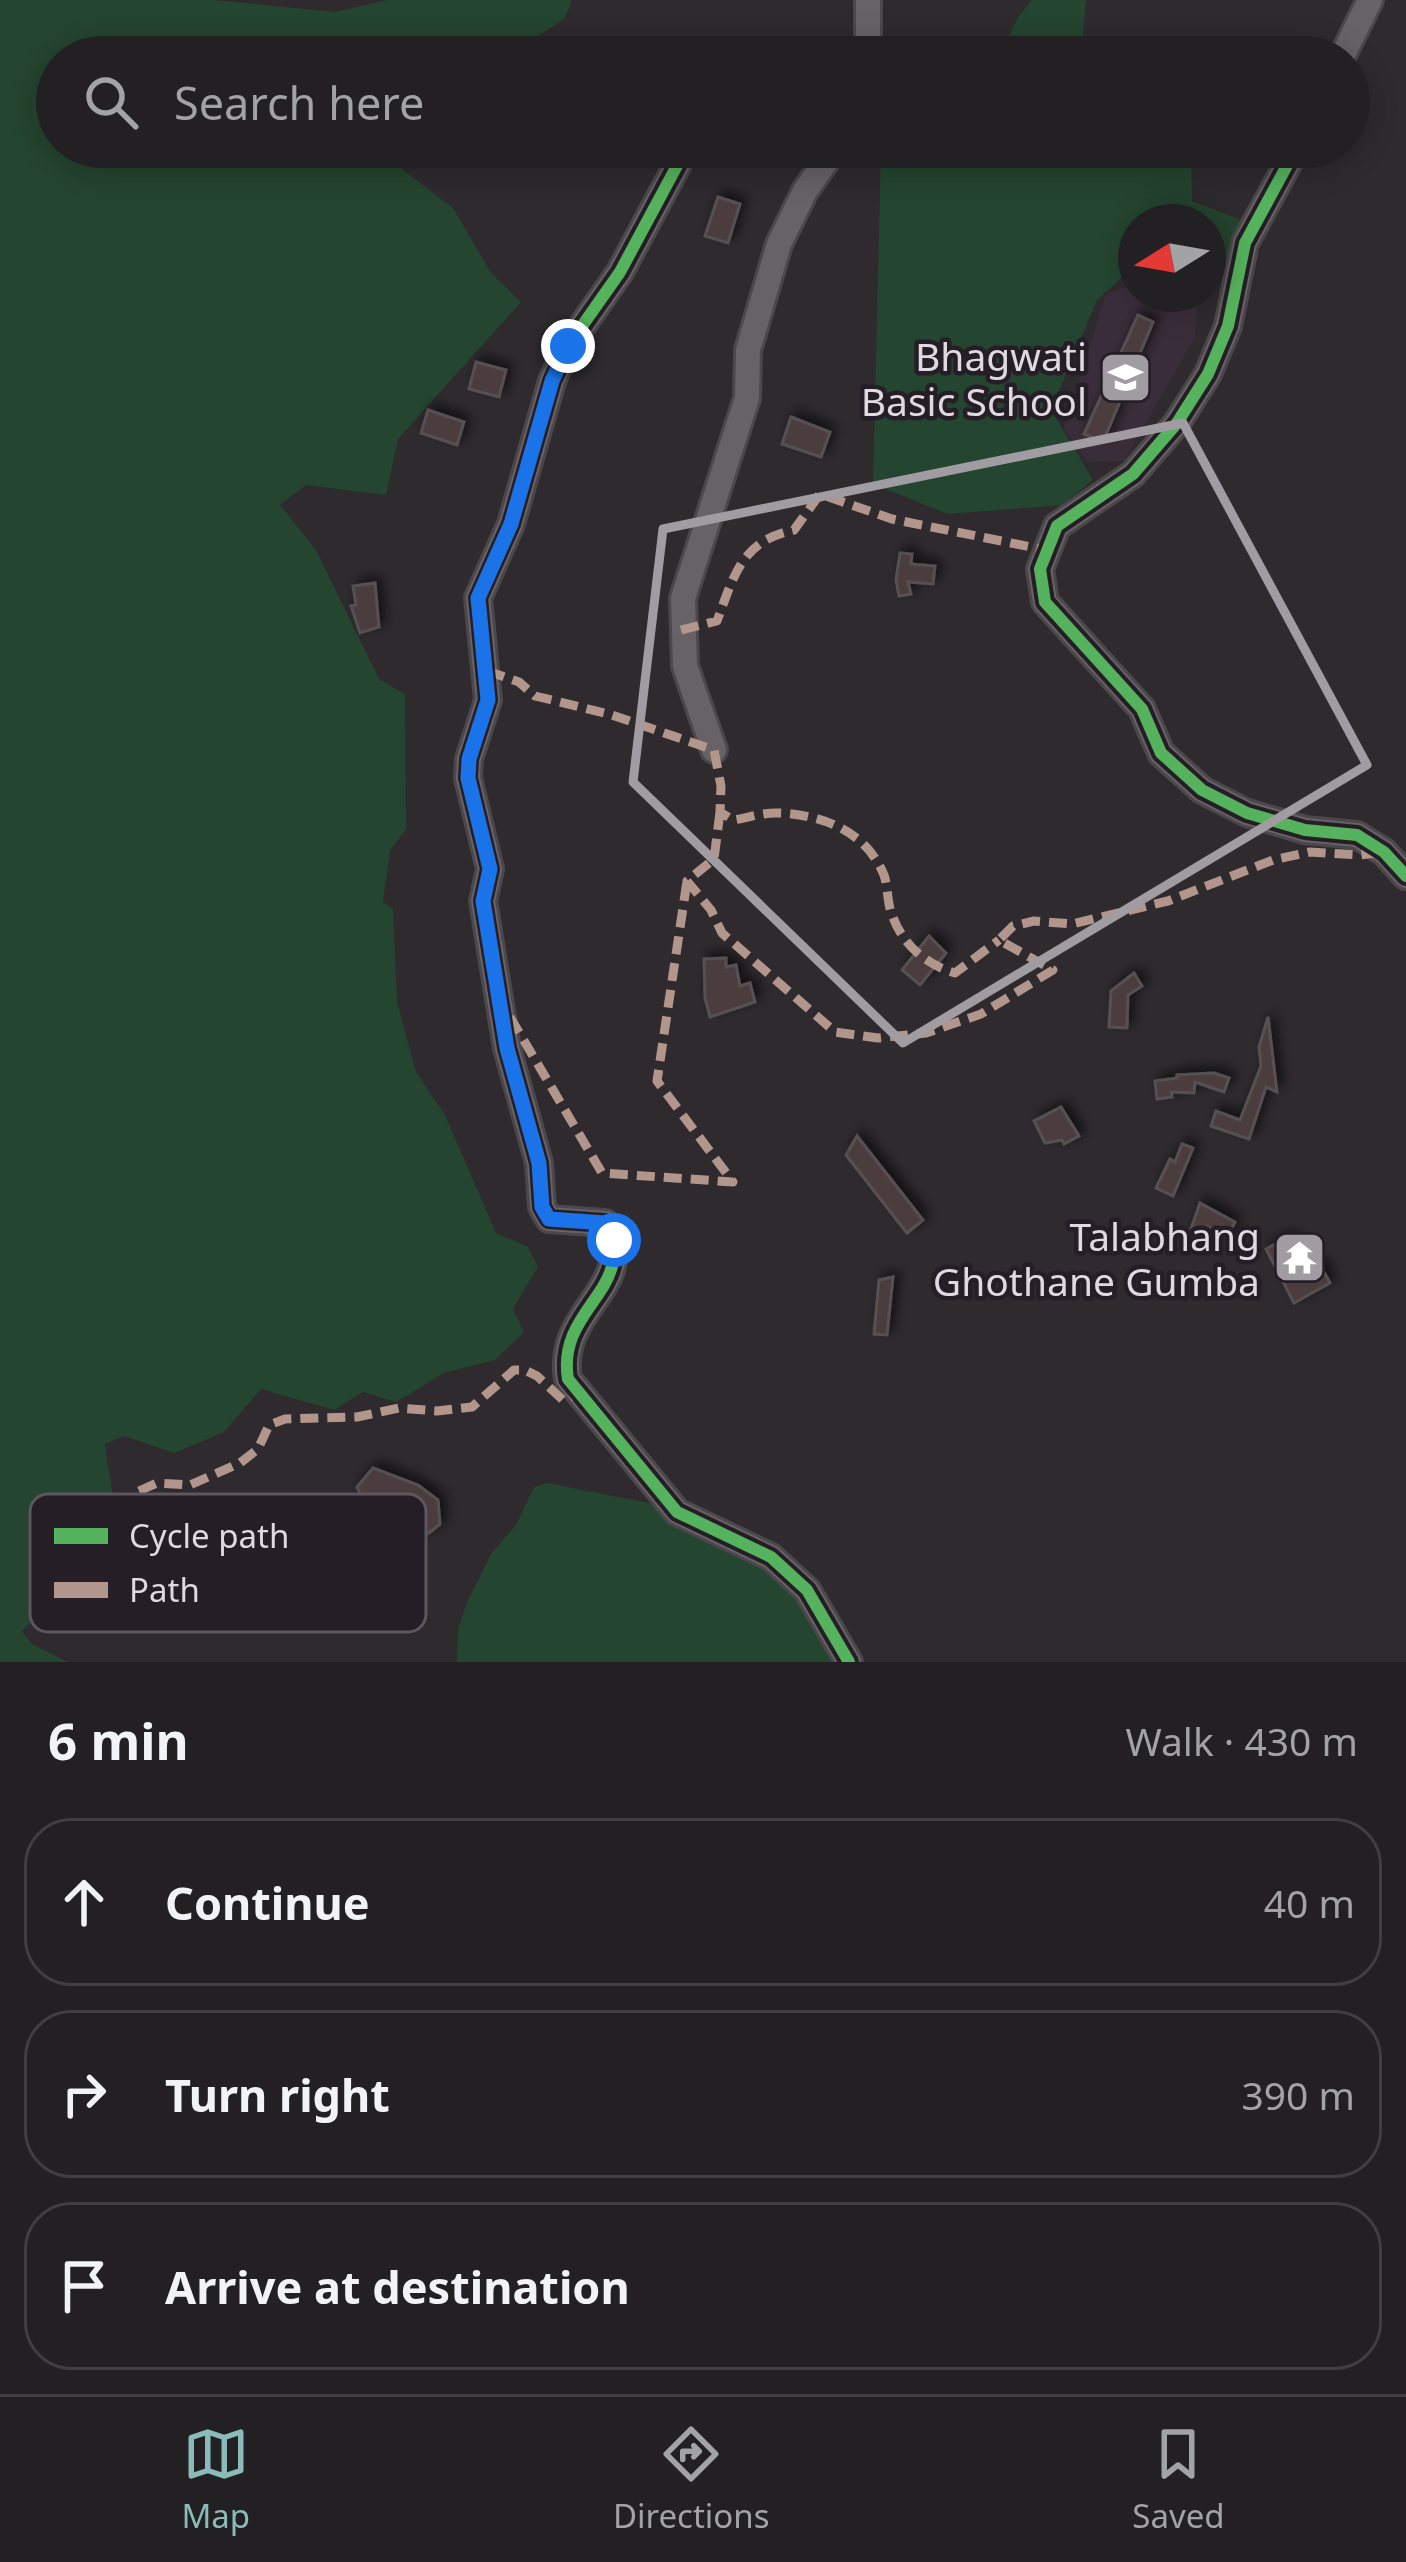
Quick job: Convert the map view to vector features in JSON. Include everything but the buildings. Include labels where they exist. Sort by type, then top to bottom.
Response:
[{"type":"street","points":[[868,0],[868,36]]},
{"type":"street","points":[[1352,36],[1370,0]]},
{"type":"street","points":[[676,168],[620,272],[568,346],[552,381],[511,524],[478,598],[488,700],[469,759],[468,778],[490,869],[483,901],[507,1048],[539,1163],[542,1207],[549,1219],[605,1223],[614,1240],[615,1258],[602,1292],[569,1336],[568,1379],[677,1512],[771,1557],[808,1590],[850,1662]]},
{"type":"street","points":[[714,750],[685,666],[683,598],[747,398],[748,350],[779,244],[821,168]]},
{"type":"street","points":[[1286,168],[1246,243],[1228,326],[1208,374],[1177,423],[1133,474],[1057,526],[1040,569],[1045,602],[1142,709],[1161,753],[1202,790],[1247,813],[1357,835],[1384,852],[1406,876]]},
{"type":"highlighted area","points":[[1183,423],[1367,765],[903,1043],[633,782],[663,529]]},
{"type":"shaded area","name":"Bhagwati Basic School","points":[[1118,290],[1118,312],[1197,312],[1195,337],[1124,461],[1087,462],[1064,428],[1106,294]]},
{"type":"green space","points":[[0,0],[215,0],[335,12],[387,0],[572,0],[565,18],[538,36],[36,36],[36,168],[401,168],[453,208],[491,273],[521,302],[398,439],[386,495],[306,485],[280,505],[316,550],[379,679],[405,694],[406,829],[390,851],[383,902],[393,909],[397,1002],[416,1072],[445,1115],[496,1233],[528,1247],[538,1267],[513,1309],[524,1332],[495,1360],[444,1373],[396,1402],[363,1392],[334,1410],[261,1389],[224,1432],[174,1453],[124,1436],[105,1444],[112,1494],[30,1494],[30,1623],[22,1631],[32,1644],[68,1662],[0,1662]]},
{"type":"green space","points":[[1032,0],[1086,0],[1083,36],[1009,36]]},
{"type":"green space","points":[[881,168],[1191,168],[1192,201],[1200,204],[1118,204],[1118,281],[1097,300],[1051,410],[1093,480],[1062,505],[948,514],[873,484]]},
{"type":"green space","points":[[1226,214],[1254,225],[1226,268]]},
{"type":"green space","points":[[547,1483],[659,1505],[779,1553],[839,1662],[457,1662],[458,1629],[491,1554],[516,1525],[534,1487]]},
{"type":"marked path","points":[[681,630],[717,621],[742,563],[762,543],[794,530],[820,494],[892,519],[1046,550]]},
{"type":"marked path","points":[[487,671],[519,682],[535,696],[609,714],[714,750],[720,812],[733,820],[795,814],[841,828],[876,860],[901,933],[933,964],[955,973],[999,940]]},
{"type":"marked path","points":[[720,812],[714,859],[687,881],[711,910],[722,933],[835,1032],[878,1038],[926,1033],[981,1014],[1053,970],[999,940],[1013,926],[1034,921],[1072,924],[1168,901],[1273,860],[1310,852],[1384,852]]},
{"type":"marked path","points":[[510,1017],[602,1173],[733,1182],[657,1081],[687,881]]},
{"type":"marked path","points":[[139,1491],[157,1483],[190,1485],[240,1463],[258,1449],[269,1425],[285,1419],[357,1417],[399,1408],[472,1407],[514,1370],[537,1376],[564,1401],[577,1393]]},
{"type":"cycle path","points":[[676,168],[620,272],[568,346],[552,381],[511,524],[478,598],[488,700],[469,759],[468,778],[490,869],[483,901],[507,1048],[539,1163],[542,1207],[549,1219],[605,1223],[613,1246],[606,1282],[574,1334],[568,1379],[677,1512],[771,1557],[807,1590],[849,1662]]},
{"type":"cycle path","points":[[1286,168],[1245,243],[1228,326],[1208,374],[1177,423],[1133,474],[1057,526],[1040,569],[1045,602],[1142,709],[1161,753],[1202,790],[1247,813],[1305,830],[1357,835],[1384,852],[1406,876]]},
{"type":"place","name":"Bhagwati Basic School","points":[[1126,377]]},
{"type":"place","name":"Talabhang Ghothane Gumba","points":[[1299,1257]]},
{"type":"route","points":[[568,346],[552,381],[511,524],[478,598],[488,700],[469,759],[468,778],[490,869],[483,901],[507,1048],[539,1163],[542,1207],[549,1219],[605,1223],[614,1240]]}]
